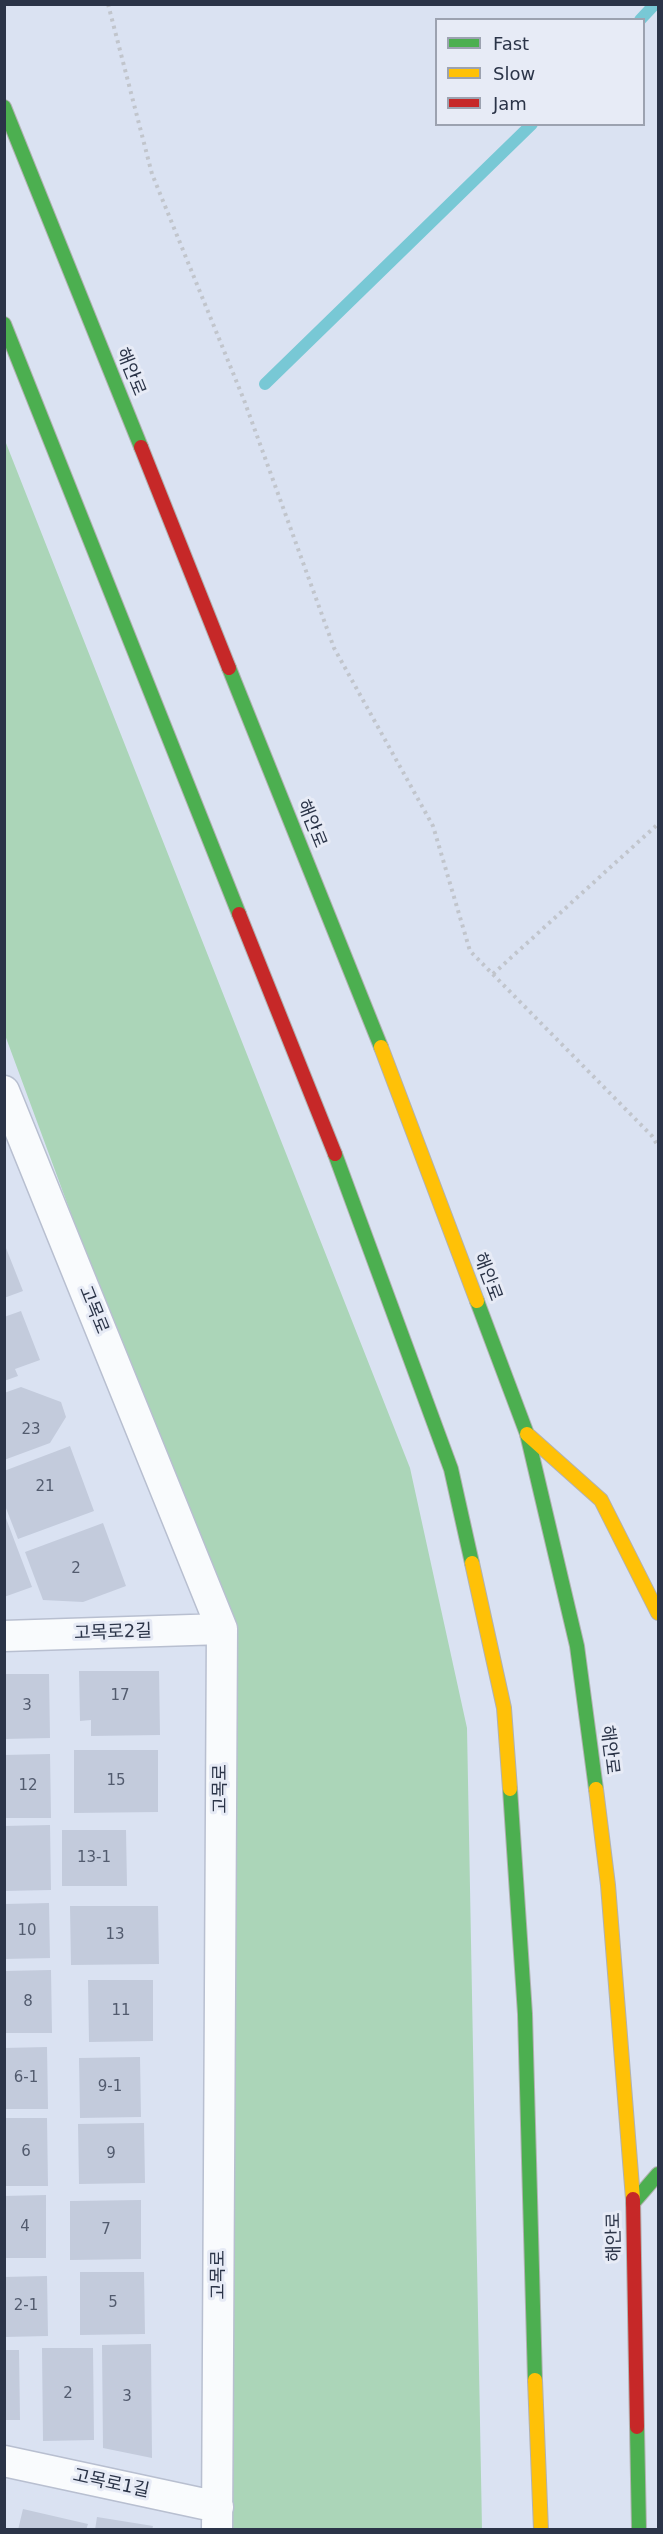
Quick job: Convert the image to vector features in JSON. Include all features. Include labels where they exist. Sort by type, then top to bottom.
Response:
[{"type":"main road","name":"해안로","points":[[4,107],[384,1056],[527,1434],[578,1646],[608,1885],[633,2204],[639,2529]]},
{"type":"main road","points":[[4,324],[355,1205],[451,1469],[504,1708],[525,2014],[537,2468],[541,2529]]},
{"type":"main road","points":[[527,1434],[601,1500],[658,1613]]},
{"type":"main road","points":[[633,2204],[658,2174]]},
{"type":"street","name":"고목로","points":[[4,1091],[222,1629],[217,2518]]},
{"type":"street","name":"고목로2길","points":[[4,1636],[222,1629]]},
{"type":"street","name":"고목로1길","points":[[4,2461],[217,2518]]},
{"type":"path","points":[[108,4],[152,174],[244,400],[334,648],[433,826],[470,951],[644,1128],[658,1146]]},
{"type":"path","points":[[493,974],[658,824]]},
{"type":"green space","points":[[4,438],[410,1468],[467,1728],[482,2529],[229,2529],[227,1636],[5,1035]]},
{"type":"building","points":[[4,1243],[23,1291],[4,1298]]},
{"type":"building","points":[[21,1311],[40,1360],[15,1369],[18,1376],[4,1381],[4,1317]]},
{"type":"building","points":[[21,1387],[61,1402],[66,1417],[50,1443],[4,1460],[4,1393]]},
{"type":"building","points":[[70,1446],[94,1511],[18,1539],[4,1503],[4,1471]]},
{"type":"building","points":[[4,1513],[32,1587],[4,1597]]},
{"type":"building","points":[[103,1523],[126,1586],[83,1602],[43,1600],[25,1552]]},
{"type":"building","points":[[79,1671],[159,1671],[160,1735],[91,1736],[91,1720],[80,1721]]},
{"type":"building","points":[[4,1674],[49,1674],[50,1738],[4,1739]]},
{"type":"building","points":[[74,1750],[158,1750],[158,1812],[74,1813]]},
{"type":"building","points":[[50,1754],[51,1818],[4,1818],[4,1755]]},
{"type":"building","points":[[50,1825],[51,1890],[4,1891],[4,1826]]},
{"type":"building","points":[[62,1830],[126,1830],[127,1886],[62,1886]]},
{"type":"building","points":[[49,1903],[50,1958],[4,1959],[4,1904]]},
{"type":"building","points":[[70,1906],[158,1906],[159,1964],[71,1965]]},
{"type":"building","points":[[51,1970],[52,2033],[4,2033],[4,1971]]},
{"type":"building","points":[[88,1980],[153,1980],[153,2041],[89,2042]]},
{"type":"building","points":[[47,2047],[48,2109],[4,2109],[4,2048]]},
{"type":"building","points":[[140,2057],[141,2117],[80,2118],[79,2058]]},
{"type":"building","points":[[4,2118],[47,2118],[48,2186],[4,2186]]},
{"type":"building","points":[[144,2123],[145,2183],[79,2184],[78,2124]]},
{"type":"building","points":[[46,2195],[46,2258],[4,2258],[4,2196]]},
{"type":"building","points":[[141,2200],[141,2259],[70,2260],[70,2201]]},
{"type":"building","points":[[80,2272],[144,2272],[145,2334],[80,2335]]},
{"type":"building","points":[[47,2276],[48,2336],[4,2337],[4,2277]]},
{"type":"building","points":[[151,2344],[152,2458],[103,2448],[102,2345]]},
{"type":"building","points":[[42,2348],[93,2348],[94,2440],[43,2441]]},
{"type":"building","points":[[4,2350],[19,2350],[20,2420],[4,2420]]},
{"type":"building","points":[[23,2509],[88,2524],[86,2530],[18,2530]]},
{"type":"building","points":[[97,2517],[153,2526],[152,2530],[95,2530]]},
{"type":"waterway","points":[[642,18],[655,4]]},
{"type":"waterway","points":[[265,384],[530,126]]},
{"type":"traffic: fast","points":[[4,107],[141,447]]},
{"type":"traffic: fast","points":[[4,324],[239,914]]},
{"type":"traffic: fast","points":[[229,668],[381,1047]]},
{"type":"traffic: fast","points":[[335,1154],[451,1469],[472,1563]]},
{"type":"traffic: fast","points":[[477,1301],[527,1434],[577,1646],[596,1789]]},
{"type":"traffic: fast","points":[[510,1789],[525,2014],[535,2380]]},
{"type":"traffic: fast","points":[[633,2203],[658,2174]]},
{"type":"traffic: fast","points":[[637,2427],[639,2530]]},
{"type":"traffic: slow","points":[[381,1047],[477,1301]]},
{"type":"traffic: slow","points":[[527,1434],[601,1500],[658,1613]]},
{"type":"traffic: slow","points":[[472,1563],[504,1708],[510,1789]]},
{"type":"traffic: slow","points":[[596,1789],[608,1885],[633,2199]]},
{"type":"traffic: slow","points":[[535,2380],[541,2530]]},
{"type":"traffic: jam","points":[[141,447],[229,668]]},
{"type":"traffic: jam","points":[[239,914],[335,1154]]},
{"type":"traffic: jam","points":[[633,2199],[637,2427]]}]
